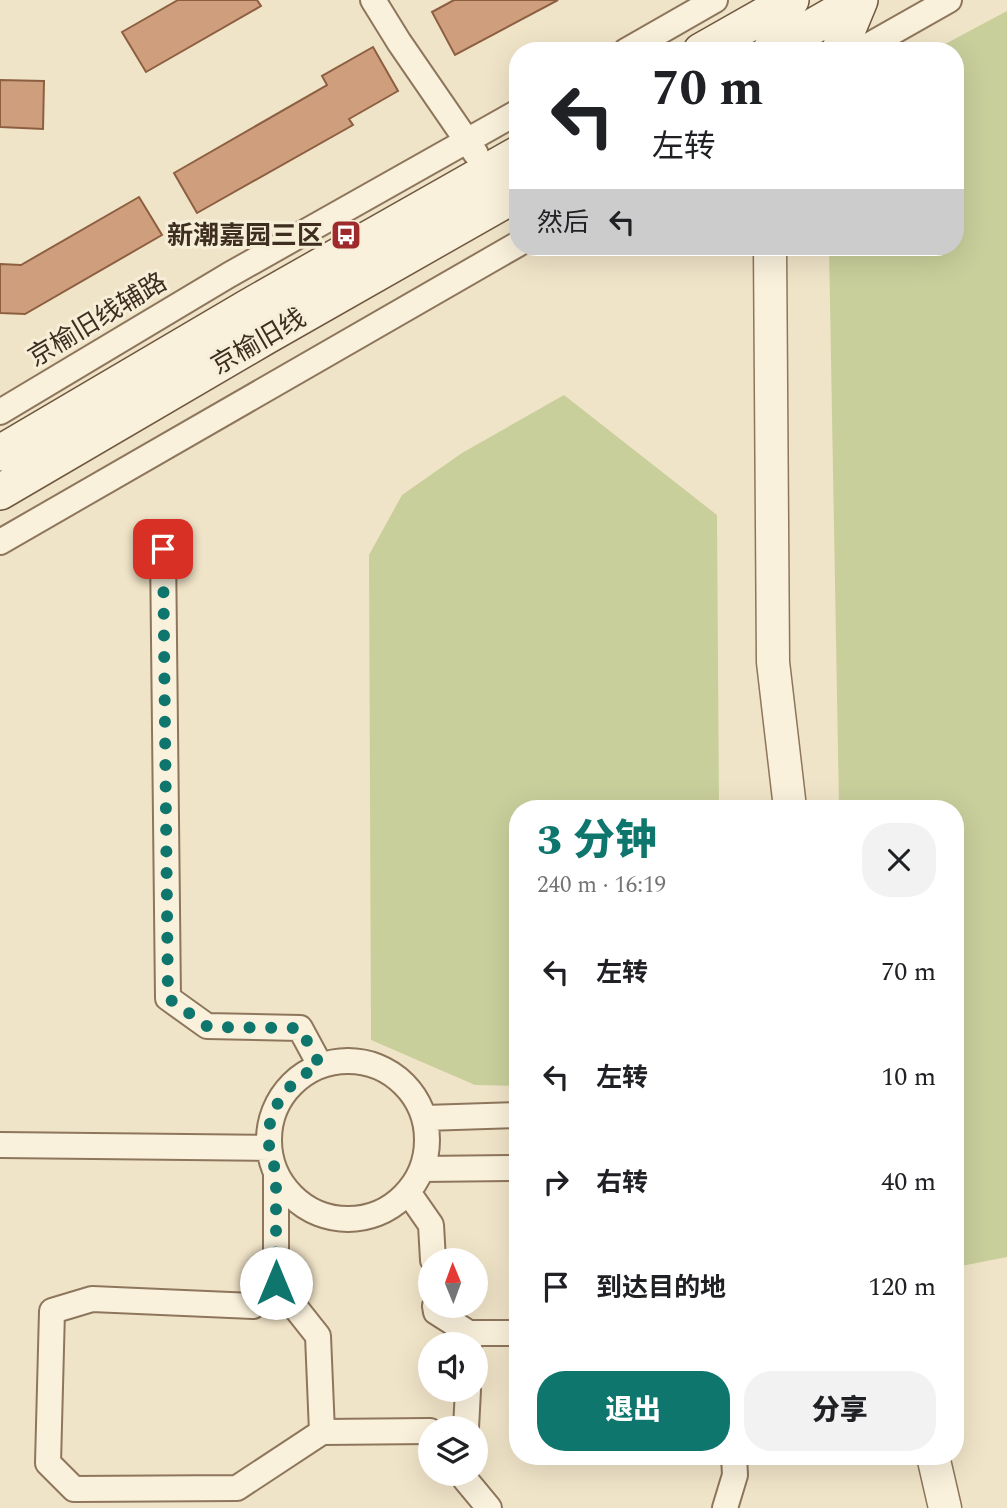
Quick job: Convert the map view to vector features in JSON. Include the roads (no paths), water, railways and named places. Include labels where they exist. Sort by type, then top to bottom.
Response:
[{"type":"main road","points":[[717,42],[791,0]]},
{"type":"main road","points":[[786,42],[859,0]]},
{"type":"main road","points":[[843,42],[859,0]]},
{"type":"main road","name":"京榆旧线","points":[[0,453],[236,314],[509,159]]},
{"type":"main road","name":"京榆旧线","points":[[0,492],[509,198]]},
{"type":"street","points":[[373,0],[488,171]]},
{"type":"street","points":[[642,42],[715,0]]},
{"type":"street","points":[[875,42],[949,0]]},
{"type":"street","name":"京榆旧线辅路","points":[[0,412],[229,275],[509,117]]},
{"type":"street","points":[[0,542],[509,249]]},
{"type":"street","points":[[770,256],[773,662],[789,800]]},
{"type":"street","points":[[163,549],[168,998],[208,1027],[300,1028],[320,1065]]},
{"type":"street","points":[[276,1173],[290,1195],[312,1210],[337,1218],[363,1218],[388,1209],[408,1192],[422,1170],[428,1144],[425,1118],[414,1095],[396,1076],[372,1064],[346,1060],[320,1065],[298,1078],[280,1098],[270,1122],[269,1148],[276,1173],[276,1283],[318,1336],[323,1432]]},
{"type":"street","points":[[425,1118],[509,1115]]},
{"type":"street","points":[[0,1145],[269,1148]]},
{"type":"street","points":[[422,1170],[509,1168]]},
{"type":"street","points":[[408,1192],[431,1225],[432,1248]]},
{"type":"street","points":[[276,1283],[253,1306],[92,1299],[52,1311],[48,1463],[74,1489],[237,1488],[323,1432],[418,1431]]},
{"type":"street","points":[[444,1318],[461,1332]]},
{"type":"street","points":[[488,1336],[509,1334]]},
{"type":"street","points":[[725,1508],[735,1475],[734,1465]]},
{"type":"street","points":[[935,1465],[945,1508]]},
{"type":"street","points":[[471,1486],[489,1508]]},
{"type":"place","name":"新潮嘉园三区","points":[[346,235]]}]
